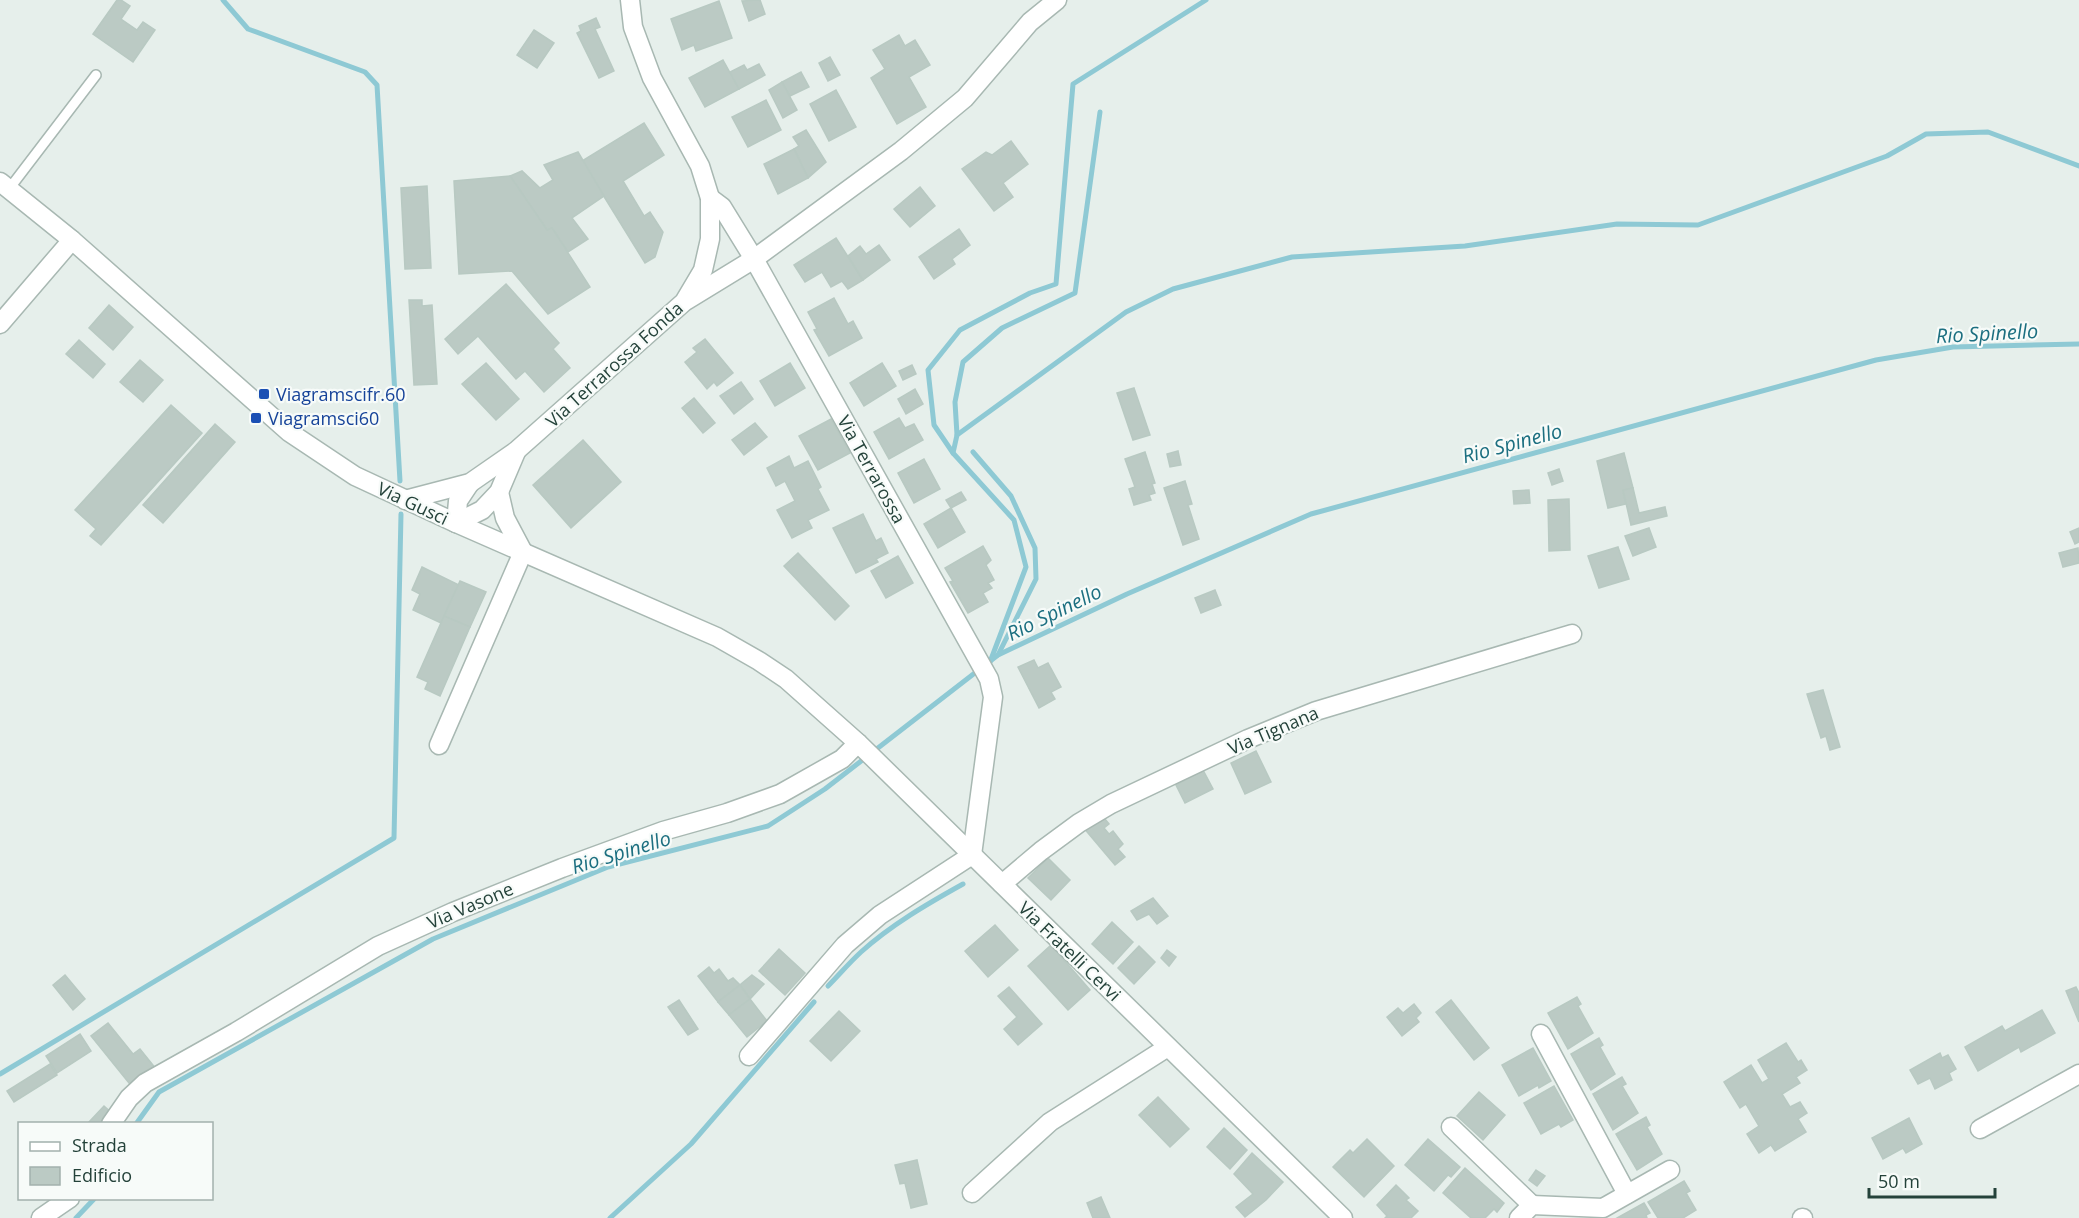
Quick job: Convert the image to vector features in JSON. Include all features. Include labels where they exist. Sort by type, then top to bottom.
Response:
[{"type":"street","name":"Via Terrarossa Fonda","points":[[470,483],[516,451],[684,302],[703,270],[710,239],[710,198],[700,166],[652,78],[633,27],[630,0]]},
{"type":"street","points":[[684,302],[754,259],[901,151],[965,98],[1030,22],[1057,0]]},
{"type":"street","name":"Via Gusci","points":[[5,185],[72,240],[289,432],[355,476],[456,523],[698,628],[739,649],[786,679],[809,697],[863,749]]},
{"type":"street","name":"Via Terrarossa","points":[[710,198],[722,207],[754,259],[989,679],[993,697],[992,711],[972,855]]},
{"type":"street","points":[[0,324],[72,240]]},
{"type":"street","points":[[456,523],[482,510],[499,492],[516,451]]},
{"type":"street","points":[[405,500],[470,483]]},
{"type":"street","points":[[456,523],[458,501],[470,483]]},
{"type":"street","points":[[439,745],[523,552],[505,518],[499,492]]},
{"type":"street","name":"Via Tignana","points":[[1002,884],[1041,850],[1110,804],[1248,739],[1316,711],[1572,634]]},
{"type":"street","name":"Via Fratelli Cervi","points":[[863,749],[1343,1218]]},
{"type":"street","name":"Via Vasone","points":[[112,1122],[129,1098],[145,1083],[236,1032],[378,946],[444,916],[562,868],[663,831],[727,813],[780,794],[863,749]]},
{"type":"street","points":[[749,1056],[845,945],[880,915],[972,855]]},
{"type":"street","points":[[1541,1034],[1627,1194]]},
{"type":"street","points":[[972,1193],[1050,1122],[1168,1047]]},
{"type":"street","points":[[1980,1129],[2079,1074]]},
{"type":"street","points":[[1451,1127],[1525,1211],[1603,1208],[1670,1170]]},
{"type":"street","points":[[41,1218],[67,1200]]},
{"type":"lane","points":[[5,185],[96,75]]},
{"type":"building","points":[[117,0],[130,6],[121,19],[137,30],[143,22],[155,30],[133,62],[93,34]]},
{"type":"building","points":[[760,0],[765,14],[749,21],[742,1]]},
{"type":"building","points":[[719,1],[732,38],[696,51],[694,45],[682,50],[671,19]]},
{"type":"building","points":[[596,18],[600,27],[595,29],[614,71],[599,78],[577,33],[581,31],[579,26]]},
{"type":"building","points":[[534,30],[554,43],[537,68],[517,55]]},
{"type":"building","points":[[899,35],[905,46],[915,40],[930,65],[909,77],[926,107],[897,124],[871,78],[885,69],[873,50]]},
{"type":"building","points":[[830,57],[840,75],[828,81],[819,63]]},
{"type":"building","points":[[723,60],[739,89],[705,107],[689,78]]},
{"type":"building","points":[[759,64],[765,75],[739,89],[730,72],[744,65],[747,70]]},
{"type":"building","points":[[801,72],[809,87],[790,96],[782,82]]},
{"type":"building","points":[[782,82],[797,110],[783,118],[769,90]]},
{"type":"building","points":[[836,90],[856,127],[829,141],[810,104]]},
{"type":"building","points":[[766,100],[781,130],[748,147],[732,117]]},
{"type":"building","points":[[644,123],[664,155],[623,181],[644,216],[650,212],[663,232],[655,257],[645,263],[582,161]]},
{"type":"building","points":[[806,130],[826,162],[808,178],[794,149],[799,146],[793,137]]},
{"type":"building","points":[[1011,141],[1028,164],[1003,183],[1013,197],[994,211],[962,169],[986,152],[992,155]]},
{"type":"building","points":[[794,149],[808,178],[778,194],[764,164]]},
{"type":"building","points":[[578,152],[604,196],[572,218],[588,239],[568,252],[552,228],[547,230],[510,176],[522,171],[540,188],[553,180],[544,165]]},
{"type":"building","points":[[510,176],[547,230],[552,228],[590,287],[548,314],[512,271],[459,274],[454,181]]},
{"type":"building","points":[[427,186],[431,268],[405,269],[401,188]]},
{"type":"building","points":[[920,187],[935,206],[910,227],[894,209]]},
{"type":"building","points":[[959,229],[970,245],[952,259],[955,264],[934,279],[919,257]]},
{"type":"building","points":[[836,238],[863,280],[848,289],[842,281],[831,287],[822,272],[805,282],[794,265]]},
{"type":"building","points":[[879,245],[890,260],[863,280],[848,256],[860,246],[866,254]]},
{"type":"building","points":[[506,284],[559,343],[553,349],[570,368],[544,392],[525,371],[516,379],[478,336],[458,354],[445,339]]},
{"type":"building","points":[[834,298],[848,324],[853,321],[862,338],[829,356],[814,330],[817,329],[808,312]]},
{"type":"building","points":[[409,300],[422,300],[422,306],[432,305],[437,384],[414,385]]},
{"type":"building","points":[[109,305],[133,327],[113,350],[89,328]]},
{"type":"building","points":[[705,339],[733,373],[717,386],[714,382],[707,389],[685,362],[697,352],[693,348]]},
{"type":"building","points":[[79,340],[105,364],[93,378],[66,354]]},
{"type":"building","points":[[140,360],[163,380],[143,402],[120,382]]},
{"type":"building","points":[[486,363],[519,399],[496,420],[462,384]]},
{"type":"building","points":[[790,363],[805,388],[775,406],[760,381]]},
{"type":"building","points":[[882,363],[896,386],[864,406],[850,383]]},
{"type":"building","points":[[912,365],[916,374],[903,380],[899,371]]},
{"type":"building","points":[[741,382],[753,399],[734,414],[720,396]]},
{"type":"building","points":[[1134,388],[1150,435],[1133,440],[1117,393]]},
{"type":"building","points":[[915,389],[923,404],[906,414],[898,399]]},
{"type":"building","points":[[694,398],[715,423],[703,433],[682,408]]},
{"type":"building","points":[[171,405],[202,433],[101,545],[90,536],[96,529],[75,510]]},
{"type":"building","points":[[899,418],[905,428],[914,424],[923,440],[889,459],[874,432]]},
{"type":"building","points":[[831,419],[850,453],[818,470],[799,436]]},
{"type":"building","points":[[755,423],[767,437],[744,455],[732,440]]},
{"type":"building","points":[[215,424],[235,442],[163,523],[143,505]]},
{"type":"building","points":[[583,440],[621,482],[571,528],[533,485]]},
{"type":"building","points":[[1178,451],[1181,465],[1170,467],[1167,454]]},
{"type":"building","points":[[1145,452],[1155,483],[1152,484],[1155,493],[1149,495],[1151,500],[1134,505],[1129,489],[1135,487],[1125,459]]},
{"type":"building","points":[[1624,453],[1633,488],[1623,490],[1626,504],[1608,508],[1597,461]]},
{"type":"building","points":[[789,456],[794,468],[808,461],[821,487],[818,489],[829,510],[808,520],[812,528],[792,538],[777,510],[795,501],[785,481],[776,486],[767,468]]},
{"type":"building","points":[[924,459],[940,489],[914,503],[898,473]]},
{"type":"building","points":[[1559,469],[1563,481],[1552,485],[1548,473]]},
{"type":"building","points":[[1185,481],[1192,504],[1188,505],[1199,539],[1183,545],[1164,488]]},
{"type":"building","points":[[1633,488],[1639,513],[1665,507],[1667,516],[1631,525],[1623,490]]},
{"type":"building","points":[[1529,490],[1530,503],[1514,504],[1513,491]]},
{"type":"building","points":[[961,492],[966,500],[951,508],[946,500]]},
{"type":"building","points":[[1569,499],[1570,550],[1549,551],[1548,500]]},
{"type":"building","points":[[951,508],[965,532],[938,548],[924,524]]},
{"type":"building","points":[[863,514],[876,541],[881,538],[888,553],[876,559],[878,562],[856,573],[833,528]]},
{"type":"building","points":[[1649,528],[1656,547],[1633,556],[1625,536]]},
{"type":"building","points":[[2079,528],[2079,542],[2075,544],[2070,532]]},
{"type":"building","points":[[983,546],[991,560],[986,565],[994,580],[988,583],[992,588],[983,593],[988,602],[968,613],[950,582],[953,581],[945,568]]},
{"type":"building","points":[[1618,547],[1629,579],[1599,588],[1588,556]]},
{"type":"building","points":[[2078,548],[2079,563],[2063,567],[2059,553]]},
{"type":"building","points":[[798,553],[849,606],[835,620],[784,566]]},
{"type":"building","points":[[898,556],[913,583],[886,598],[871,571]]},
{"type":"building","points":[[422,567],[459,585],[441,623],[413,610],[420,594],[412,590]]},
{"type":"building","points":[[460,581],[486,592],[470,627],[444,616]]},
{"type":"building","points":[[1215,590],[1221,605],[1201,613],[1195,598]]},
{"type":"building","points":[[444,616],[470,627],[440,696],[425,689],[428,682],[417,677]]},
{"type":"building","points":[[1034,660],[1038,668],[1048,663],[1061,687],[1051,692],[1055,699],[1039,708],[1018,667]]},
{"type":"building","points":[[1823,690],[1840,747],[1830,750],[1826,736],[1821,738],[1807,694]]},
{"type":"building","points":[[1256,751],[1271,782],[1245,794],[1231,763]]},
{"type":"building","points":[[1203,770],[1213,789],[1185,803],[1176,785]]},
{"type":"building","points":[[1100,813],[1109,824],[1104,828],[1109,834],[1113,831],[1123,844],[1118,849],[1125,857],[1115,865],[1083,827]]},
{"type":"building","points":[[1048,858],[1070,880],[1051,900],[1028,878]]},
{"type":"building","points":[[1153,898],[1168,916],[1157,924],[1149,914],[1137,920],[1131,911]]},
{"type":"building","points":[[1112,922],[1133,942],[1113,964],[1092,944]]},
{"type":"building","points":[[995,925],[1018,950],[988,977],[965,951]]},
{"type":"building","points":[[1051,945],[1090,990],[1068,1010],[1028,966]]},
{"type":"building","points":[[1139,946],[1155,962],[1134,984],[1118,968]]},
{"type":"building","points":[[779,949],[805,973],[785,995],[759,971]]},
{"type":"building","points":[[1167,950],[1176,957],[1169,966],[1161,958]]},
{"type":"building","points":[[709,967],[714,973],[719,969],[728,981],[733,978],[740,985],[718,1002],[698,976]]},
{"type":"building","points":[[65,975],[85,999],[73,1010],[53,985]]},
{"type":"building","points":[[752,975],[764,984],[750,999],[740,985]]},
{"type":"building","points":[[740,985],[750,999],[729,1015],[718,1002]]},
{"type":"building","points":[[1009,987],[1042,1024],[1018,1045],[1004,1029],[1017,1017],[998,996]]},
{"type":"building","points":[[2076,987],[2079,993],[2079,1022],[2066,991]]},
{"type":"building","points":[[1577,997],[1581,1004],[1578,1006],[1593,1033],[1568,1049],[1548,1013]]},
{"type":"building","points":[[750,999],[767,1021],[747,1037],[729,1015]]},
{"type":"building","points":[[679,1000],[698,1029],[688,1035],[668,1007]]},
{"type":"building","points":[[1451,1000],[1489,1048],[1474,1060],[1436,1012]]},
{"type":"building","points":[[1414,1004],[1421,1013],[1416,1018],[1419,1022],[1402,1036],[1387,1017],[1398,1008],[1403,1013]]},
{"type":"building","points":[[2042,1010],[2055,1033],[2021,1052],[2019,1047],[1978,1071],[1965,1047],[2002,1026],[2005,1031]]},
{"type":"building","points":[[839,1011],[860,1031],[831,1061],[810,1041]]},
{"type":"building","points":[[108,1023],[133,1054],[140,1049],[156,1069],[133,1088],[91,1036]]},
{"type":"building","points":[[80,1034],[91,1051],[57,1073],[46,1056]]},
{"type":"building","points":[[1599,1038],[1603,1045],[1600,1047],[1615,1074],[1591,1090],[1571,1054]]},
{"type":"building","points":[[1786,1043],[1798,1062],[1801,1060],[1807,1070],[1796,1077],[1800,1083],[1782,1094],[1790,1107],[1800,1102],[1807,1113],[1798,1119],[1806,1132],[1775,1151],[1771,1145],[1759,1153],[1747,1134],[1759,1126],[1746,1104],[1740,1108],[1724,1082],[1751,1065],[1762,1083],[1769,1079],[1758,1060]]},
{"type":"building","points":[[1533,1048],[1551,1081],[1539,1088],[1538,1085],[1519,1096],[1502,1065]]},
{"type":"building","points":[[1940,1053],[1942,1058],[1948,1055],[1956,1069],[1949,1073],[1952,1080],[1935,1089],[1930,1078],[1918,1084],[1910,1070]]},
{"type":"building","points":[[50,1064],[57,1075],[14,1102],[7,1091]]},
{"type":"building","points":[[1622,1077],[1626,1084],[1622,1086],[1638,1113],[1613,1130],[1593,1094]]},
{"type":"building","points":[[1554,1086],[1573,1120],[1561,1127],[1559,1124],[1541,1134],[1524,1103]]},
{"type":"building","points":[[1479,1092],[1505,1115],[1483,1140],[1457,1116]]},
{"type":"building","points":[[1158,1097],[1189,1129],[1170,1147],[1139,1115]]},
{"type":"building","points":[[104,1106],[113,1114],[107,1122],[89,1122]]},
{"type":"building","points":[[1646,1117],[1650,1125],[1647,1127],[1662,1154],[1637,1170],[1616,1134]]},
{"type":"building","points":[[1909,1118],[1922,1144],[1906,1153],[1903,1148],[1883,1159],[1872,1138]]},
{"type":"building","points":[[1224,1128],[1247,1150],[1230,1169],[1207,1147]]},
{"type":"building","points":[[1367,1139],[1394,1166],[1364,1197],[1333,1167],[1350,1150],[1353,1153]]},
{"type":"building","points":[[1428,1139],[1460,1167],[1451,1177],[1448,1175],[1434,1191],[1405,1165]]},
{"type":"building","points":[[1252,1153],[1283,1182],[1245,1217],[1236,1207],[1253,1194],[1234,1174]]},
{"type":"building","points":[[917,1160],[927,1204],[911,1208],[905,1183],[900,1184],[895,1165]]},
{"type":"building","points":[[1465,1168],[1504,1203],[1497,1212],[1494,1209],[1485,1218],[1471,1218],[1443,1193]]},
{"type":"building","points":[[1536,1170],[1545,1176],[1537,1186],[1529,1180]]},
{"type":"building","points":[[1684,1181],[1690,1191],[1686,1193],[1696,1210],[1683,1218],[1658,1218],[1648,1202]]},
{"type":"building","points":[[1396,1185],[1409,1198],[1406,1200],[1418,1211],[1411,1218],[1385,1218],[1387,1216],[1377,1205]]},
{"type":"building","points":[[1101,1197],[1110,1218],[1093,1218],[1087,1203]]},
{"type":"building","points":[[1644,1203],[1650,1213],[1646,1215],[1647,1218],[1617,1218]]},
{"type":"waterway","points":[[223,0],[248,29],[365,72],[377,85],[400,481]]},
{"type":"waterway","points":[[953,453],[934,425],[928,370],[960,330],[1030,293],[1056,284],[1073,84],[1206,0]]},
{"type":"waterway","points":[[957,435],[955,402],[963,362],[1002,328],[1075,293],[1100,112]]},
{"type":"waterway","points":[[990,662],[1026,567],[1014,520],[953,453],[957,435],[1126,312],[1173,289],[1292,257],[1465,246],[1617,224],[1698,225],[1887,156],[1926,134],[1988,132],[2079,166]]},
{"type":"waterway","name":"Rio Spinello","points":[[137,1122],[159,1092],[433,939],[608,867],[768,826],[825,789],[998,655],[1127,594],[1311,514],[1876,360],[1953,347],[2079,344]]},
{"type":"waterway","points":[[973,452],[1011,496],[1035,548],[1036,579],[998,655]]},
{"type":"waterway","points":[[0,1074],[394,838],[401,514]]},
{"type":"waterway","points":[[828,986],[861,952],[885,933],[923,907],[963,884]]},
{"type":"waterway","points":[[610,1218],[691,1144],[814,1002]]},
{"type":"waterway","name":"Rio Spinello","points":[[76,1218],[93,1200]]},
{"type":"place","name":"Viagramscifr.60","points":[[264,394]]},
{"type":"place","name":"Viagramsci60","points":[[256,418]]}]
